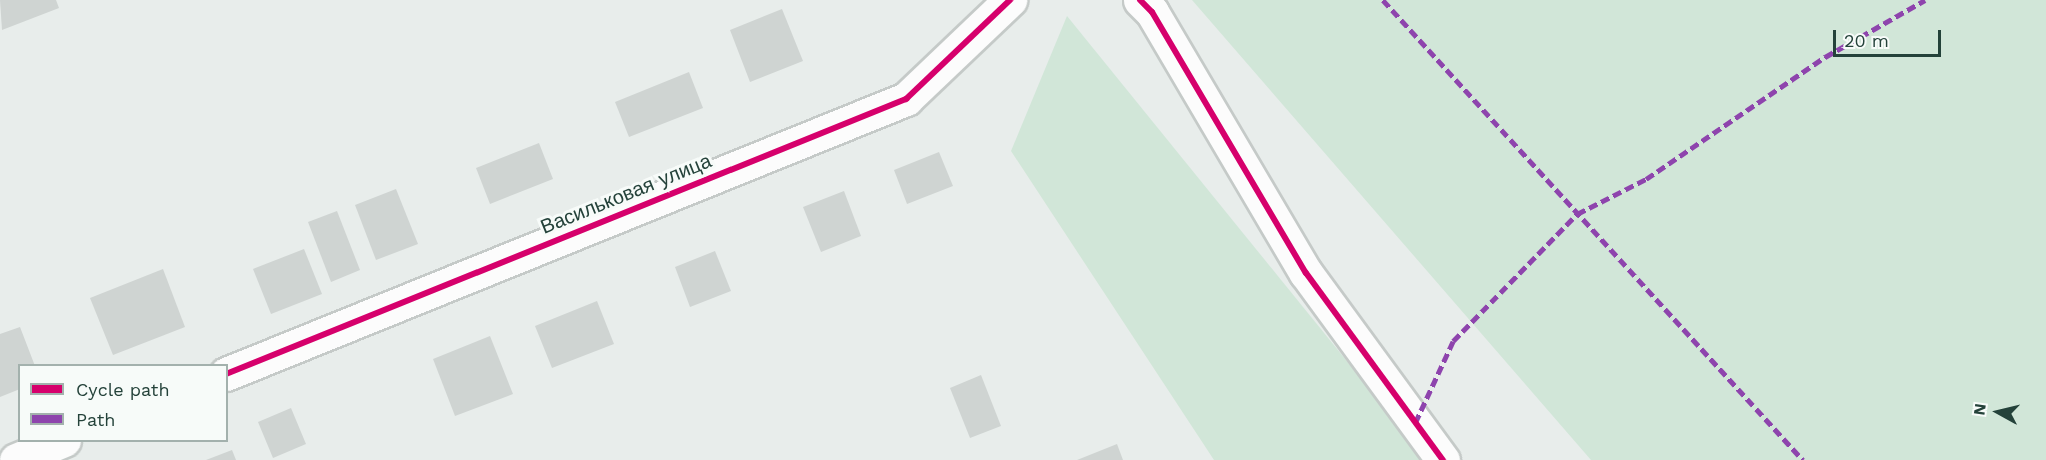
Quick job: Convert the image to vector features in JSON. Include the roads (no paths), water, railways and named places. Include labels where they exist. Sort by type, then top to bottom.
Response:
[{"type":"street","name":"Васильковая улица","points":[[228,373],[906,99],[1010,0]]},
{"type":"street","points":[[1140,0],[1152,12],[1306,273],[1443,460]]},
{"type":"street","points":[[16,460],[61,442]]}]
